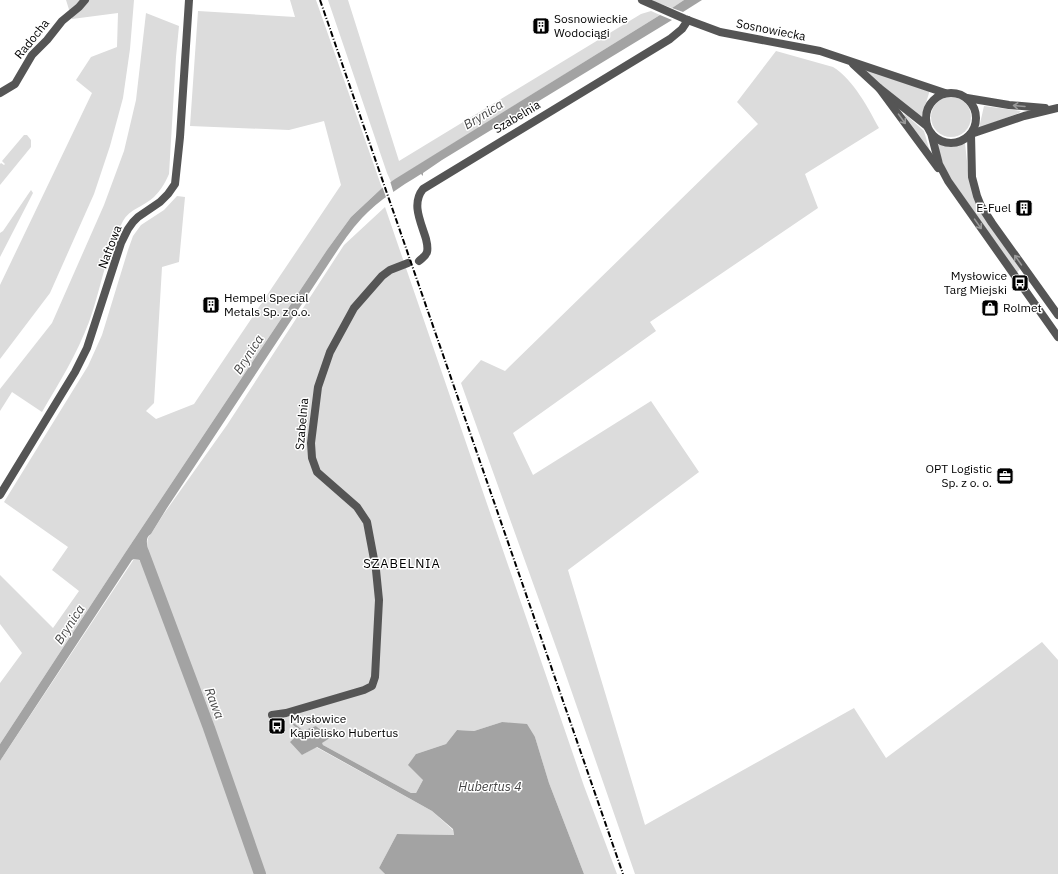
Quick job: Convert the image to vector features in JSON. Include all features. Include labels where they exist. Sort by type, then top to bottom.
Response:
[{"type":"street","name":"Radocha","points":[[0,93],[15,84],[32,55],[48,40],[62,21],[79,8],[85,0]]},
{"type":"street","name":"Naftowa","points":[[0,495],[75,372],[84,354],[102,305],[121,243],[128,229],[138,217],[160,202],[175,184],[180,137],[189,0]]},
{"type":"street","name":"Sosnowiecka","points":[[642,0],[686,20],[720,32],[820,51],[945,93],[954,92],[967,98],[1009,106],[1058,108]]},
{"type":"street","name":"Szabelnia","points":[[419,261],[425,257],[427,252],[427,245],[416,202],[418,195],[423,189],[670,39],[682,29],[686,20]]},
{"type":"street","name":"Sosnowiecka","points":[[851,62],[940,141],[948,143],[956,142],[971,134],[1024,116],[1058,108]]},
{"type":"street","points":[[879,88],[948,181],[1058,337]]},
{"type":"street","points":[[945,93],[933,99],[926,112],[929,130],[939,164],[948,181]]},
{"type":"street","points":[[967,98],[975,108],[976,115],[976,122],[971,134],[972,177],[977,196],[981,206],[1058,315],[1047,322]]},
{"type":"street","name":"Szabelnia","points":[[272,715],[292,712],[364,690],[372,686],[375,677],[379,600],[376,570],[367,522],[357,506],[317,472],[312,458],[310,443],[318,387],[330,352],[354,308],[382,276],[390,270],[408,264]]},
{"type":"shaded area","points":[[66,0],[134,0],[130,49],[123,98],[110,146],[94,194],[50,293],[0,359],[0,285],[92,93],[76,80],[91,57],[117,47],[118,13],[72,19]]},
{"type":"shaded area","points":[[290,0],[316,0],[382,188],[351,217],[327,250],[0,744],[0,683],[22,653],[0,624],[0,575],[53,628],[79,591],[52,570],[68,547],[4,502],[88,366],[102,335],[133,236],[141,225],[164,210],[177,196],[185,197],[179,262],[162,267],[154,403],[146,411],[156,419],[194,404],[341,185],[324,121],[289,130],[190,126],[198,11],[295,17]]},
{"type":"shaded area","points":[[328,0],[348,0],[399,161],[641,14],[651,11],[660,15],[391,182]]},
{"type":"shaded area","points":[[653,0],[684,0],[672,8]]},
{"type":"shaded area","points":[[146,13],[179,26],[169,174],[159,192],[146,203],[129,213],[123,221],[112,245],[84,334],[42,412],[12,392],[0,411],[0,389],[52,323],[104,205],[124,151],[136,100]]},
{"type":"shaded area","points":[[776,51],[833,67],[848,79],[860,95],[879,128],[805,174],[818,208],[650,322],[656,331],[513,433],[533,475],[651,401],[699,472],[568,570],[645,825],[854,708],[886,758],[1042,642],[1058,660],[1058,874],[635,874],[561,661],[461,383],[481,360],[505,371],[758,124],[737,102]]},
{"type":"shaded area","points":[[866,70],[930,90],[921,119],[866,72]]},
{"type":"shaded area","points":[[947,97],[955,97],[962,100],[968,106],[971,117],[968,128],[962,134],[955,137],[947,137],[940,134],[934,128],[931,121],[931,113],[934,106],[940,100]]},
{"type":"shaded area","points":[[984,106],[1021,111],[979,128]]},
{"type":"shaded area","points":[[905,114],[924,131],[930,152],[903,116]]},
{"type":"shaded area","points":[[24,135],[27,135],[31,140],[31,147],[0,185],[0,164],[5,164],[2,161]]},
{"type":"shaded area","points":[[965,143],[969,180],[999,239],[1020,269],[1017,273],[947,173],[937,144],[951,147]]},
{"type":"shaded area","points":[[31,190],[33,193],[0,257],[0,233],[3,231]]},
{"type":"shaded area","points":[[385,207],[584,786],[617,874],[584,874],[549,783],[535,737],[502,722],[474,731],[457,730],[446,744],[416,754],[423,780],[416,793],[411,793],[323,745],[321,743],[330,738],[316,726],[302,755],[316,747],[432,811],[453,830],[454,835],[397,834],[379,868],[385,874],[261,874],[208,720],[152,571],[147,546],[149,537],[163,515],[227,425],[344,245]]},
{"type":"shaded area","points":[[134,559],[141,562],[149,573],[205,722],[257,874],[0,874],[0,761]]},
{"type":"water","points":[[684,0],[702,0],[683,12],[672,8]]},
{"type":"water","points":[[660,15],[672,20],[442,160],[423,173],[423,176],[421,174],[383,200],[357,223],[348,234],[149,535],[147,541],[148,550],[141,549],[140,560],[132,560],[0,761],[0,744],[125,553],[327,250],[351,217],[382,188],[395,179]]},
{"type":"water","name":"Hubertus 4","points":[[502,722],[527,724],[535,737],[549,783],[584,874],[385,874],[379,868],[397,834],[454,835],[453,829],[432,811],[317,747],[302,755],[290,742],[302,731],[316,726],[330,738],[322,743],[323,745],[411,793],[416,793],[423,780],[408,765],[416,754],[446,744],[457,730],[474,731]]},
{"type":"pier","points":[[390,181],[394,194],[387,200],[382,186]]},
{"type":"waterway","name":"Rawa","points":[[138,545],[143,552],[209,728],[260,874]]},
{"type":"waterway","points":[[291,722],[302,731]]},
{"type":"railway","points":[[320,0],[623,874]]},
{"type":"place","name":"Sosnowieckie Wodociągi","points":[[541,26]]},
{"type":"place","name":"E-Fuel","points":[[1024,208]]},
{"type":"place","name":"Mysłowice Targ Miejski","points":[[1020,283]]},
{"type":"place","name":"Hempel Special Metals Sp. z o.o.","points":[[211,305]]},
{"type":"place","name":"Rolmet","points":[[990,308]]},
{"type":"place","name":"OPT Logistic Sp. z o. o.","points":[[1005,476]]},
{"type":"place","name":"Mysłowice Kąpielisko Hubertus","points":[[277,726]]},
{"type":"district","name":"SZABELNIA","points":[[402,563]]},
{"type":"water label","name":"Brynica","points":[[483,114]]},
{"type":"water label","name":"Brynica","points":[[248,354]]},
{"type":"water label","name":"Brynica","points":[[69,624]]}]
